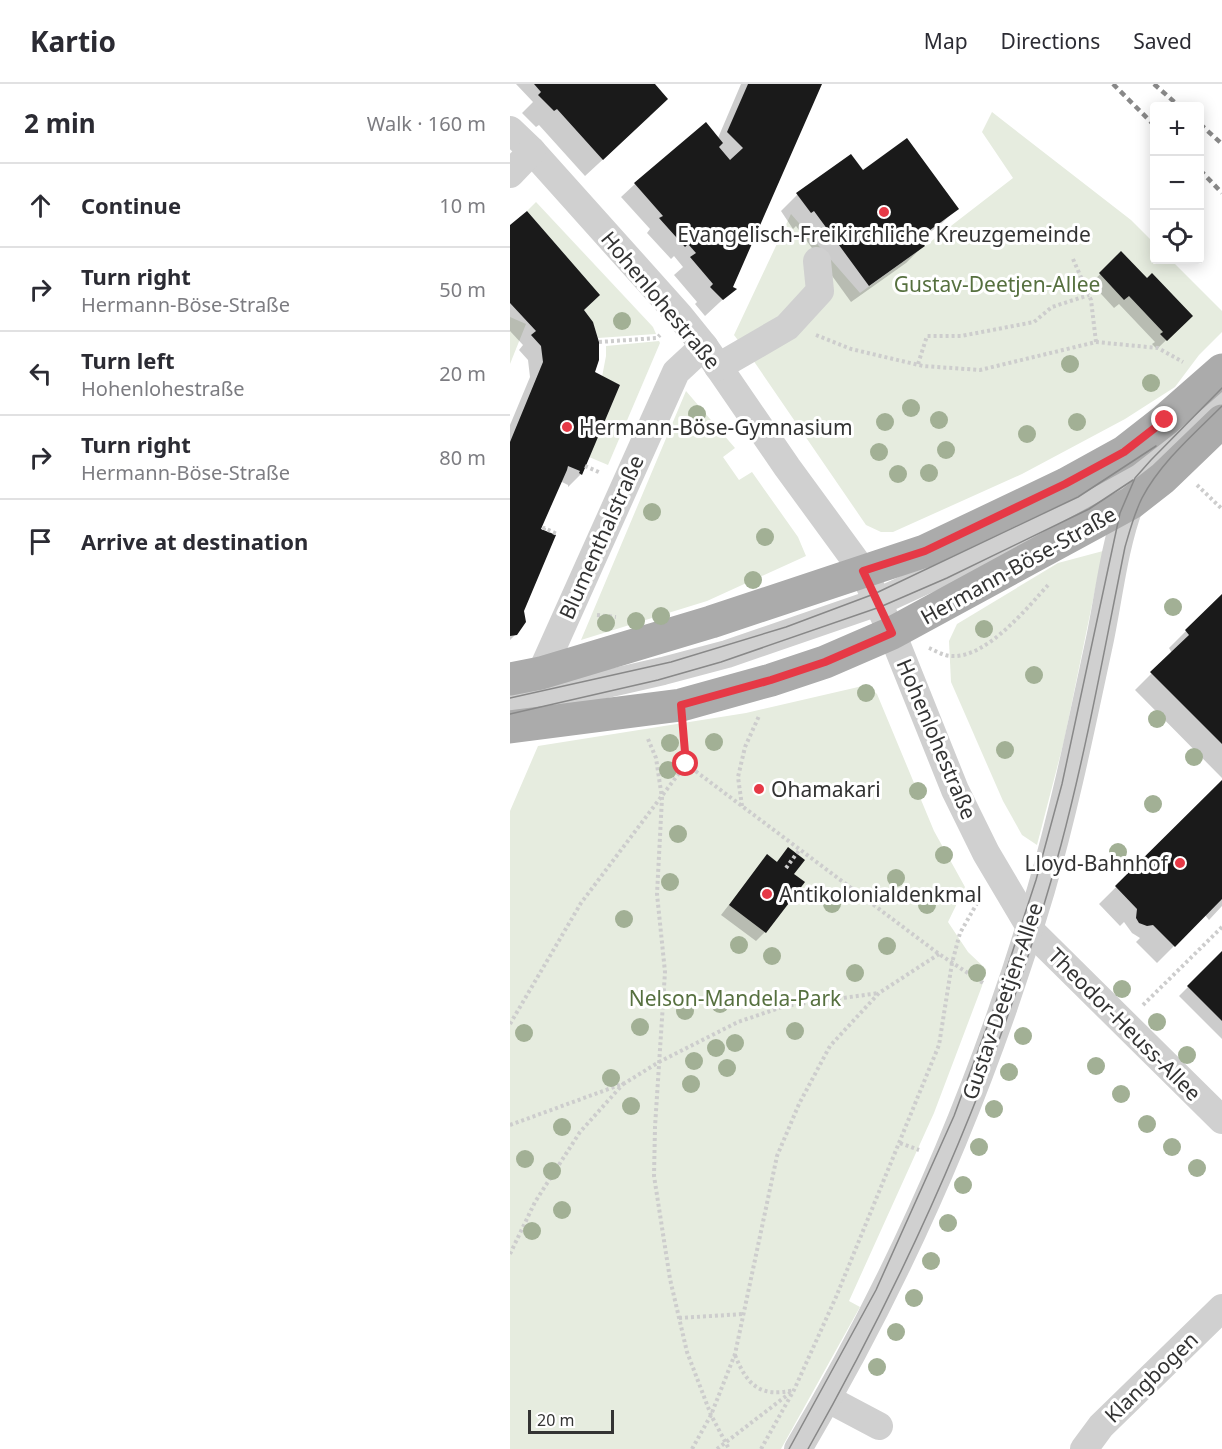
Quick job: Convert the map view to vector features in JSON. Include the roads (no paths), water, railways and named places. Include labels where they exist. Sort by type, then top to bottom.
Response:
[{"type":"main road","points":[[510,680],[541,673],[711,622],[925,551],[1065,484],[1124,452],[1217,383]]},
{"type":"main road","name":"Hermann-Böse-Straße","points":[[512,726],[681,705],[825,662],[892,633],[1131,502],[1163,478],[1222,422]]},
{"type":"street","name":"Hohenlohestraße","points":[[510,130],[532,151],[679,315],[711,356],[787,467],[863,571],[892,633],[955,790],[996,870],[1029,927]]},
{"type":"street","points":[[510,174],[532,151]]},
{"type":"street","name":"Blumenthalstraße","points":[[541,673],[676,372],[787,327],[820,291],[817,261]]},
{"type":"street","points":[[512,726],[653,673],[727,654],[878,602],[943,572],[1082,503],[1151,460],[1182,434],[1217,383]]},
{"type":"street","name":"Gustav-Deetjen-Allee","points":[[798,1449],[830,1396],[894,1269],[970,1097],[1029,927],[1075,759],[1120,542],[1131,502],[1155,465],[1182,434]]},
{"type":"street","name":"Theodor-Heuss-Allee","points":[[1029,927],[1124,1024],[1218,1108]]},
{"type":"street","name":"Klangbogen","points":[[1084,1449],[1101,1426],[1222,1308]]},
{"type":"street","points":[[830,1396],[879,1426]]},
{"type":"tram line","points":[[789,1449],[876,1290],[954,1116],[994,1008],[1036,880],[1062,784],[1120,513],[1135,478],[1222,388]]},
{"type":"tram line","points":[[808,1449],[848,1377],[920,1230],[954,1155],[1013,1002],[1061,845],[1132,522],[1142,498],[1168,460],[1222,406]]},
{"type":"tram line","points":[[510,698],[671,662],[786,627],[874,594],[1078,497],[1156,446]]},
{"type":"tram line","points":[[510,714],[658,680],[721,662],[880,607],[947,578],[1089,509],[1133,480]]},
{"type":"railway","points":[[1113,84],[1150,121]]},
{"type":"railway","points":[[1154,84],[1174,102]]},
{"type":"railway","points":[[1204,128],[1222,144]]},
{"type":"railway","points":[[1204,174],[1222,193]]},
{"type":"place","name":"Evangelisch-Freikirchliche Kreuzgemeinde","points":[[884,212]]},
{"type":"place","name":"Hermann-Böse-Gymnasium","points":[[567,427]]},
{"type":"place","name":"Ohamakari","points":[[759,789]]},
{"type":"place","name":"Lloyd-Bahnhof","points":[[1180,863]]},
{"type":"place","name":"Antikolonialdenkmal","points":[[767,894]]},
{"type":"park label","name":"Nelson-Mandela-Park","points":[[735,998]]}]
